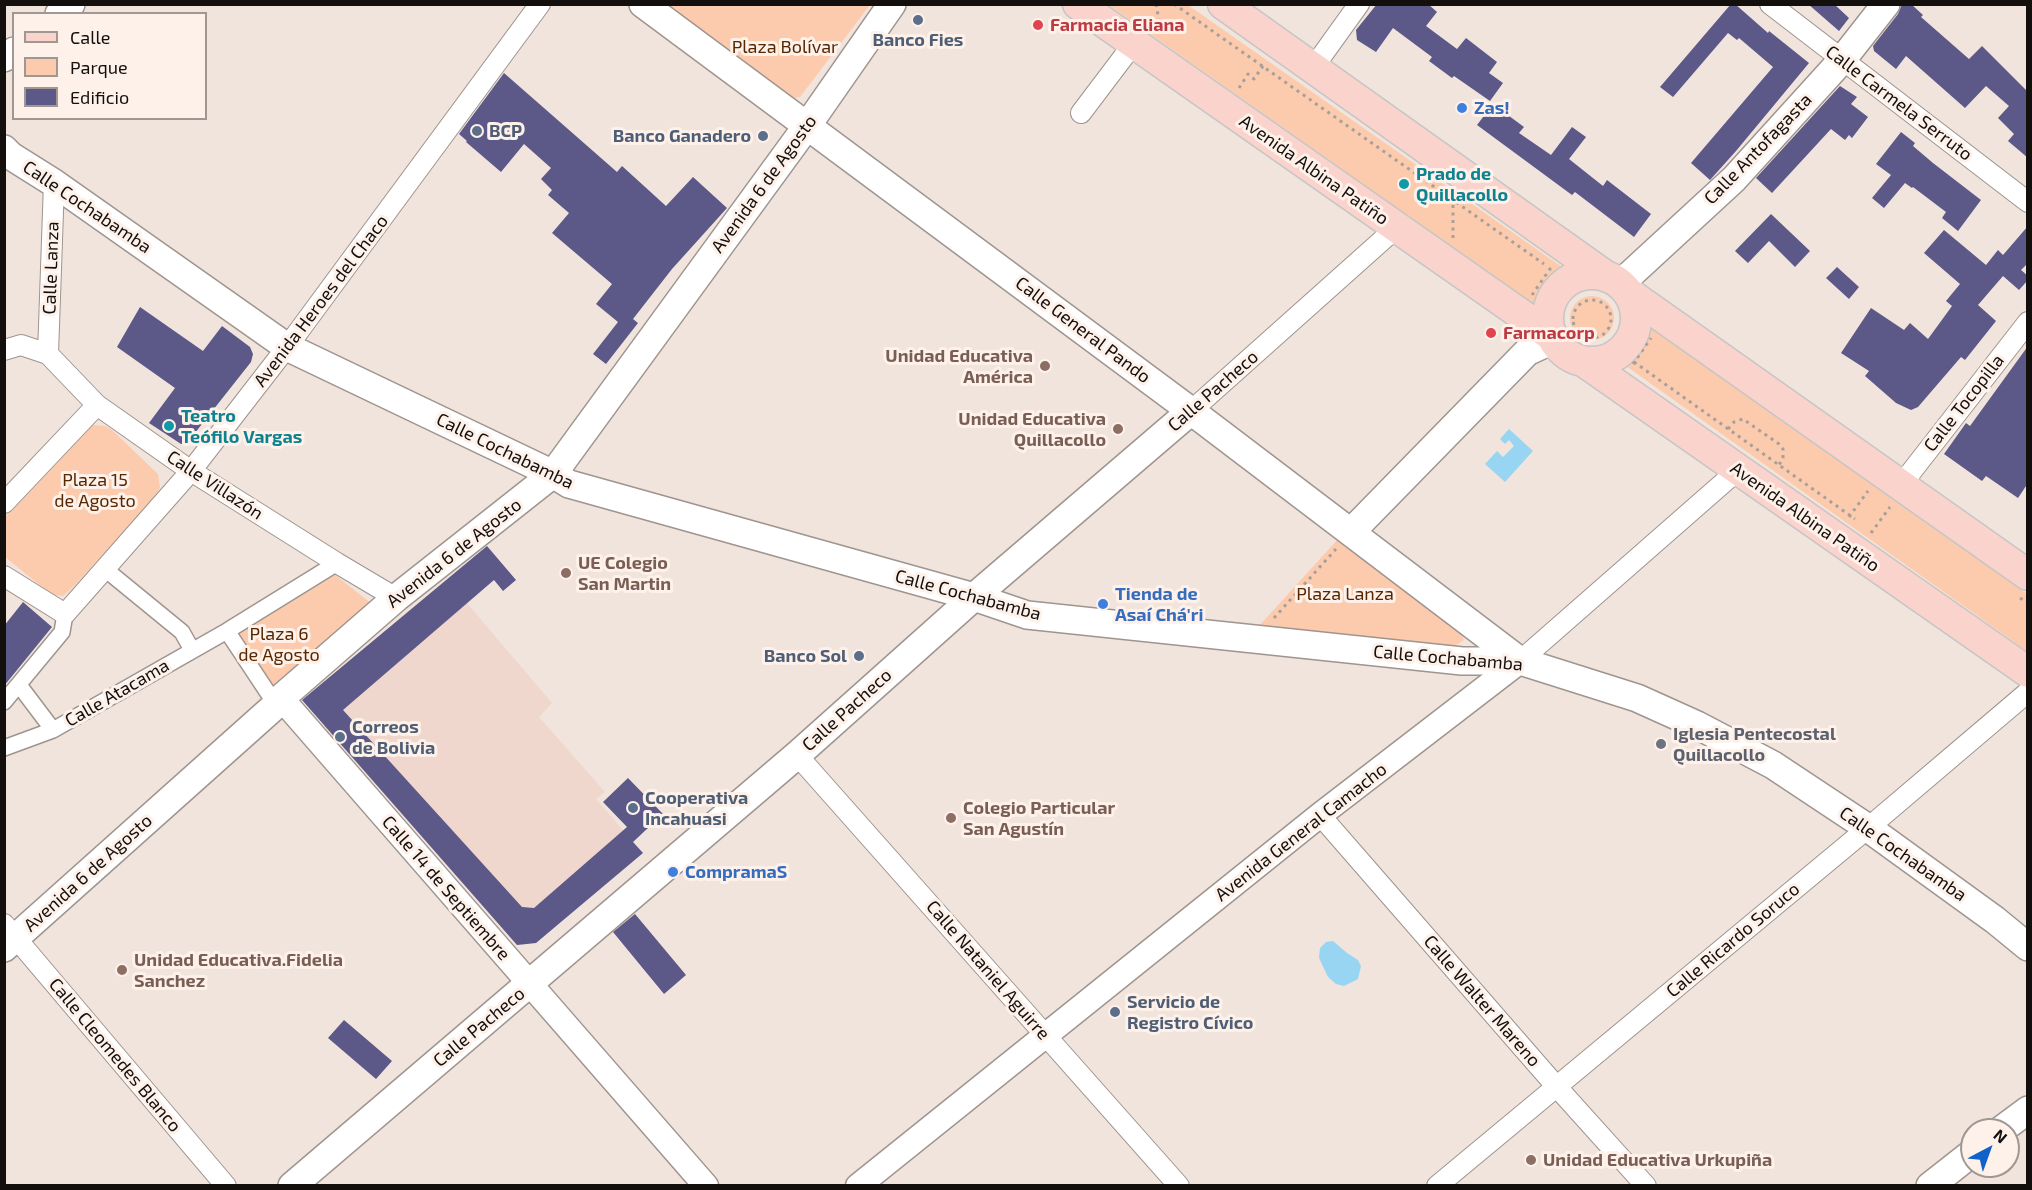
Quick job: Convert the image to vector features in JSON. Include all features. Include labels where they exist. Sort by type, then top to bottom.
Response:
[{"type":"main road","name":"Calle General Pando","points":[[643,4],[1191,411],[1520,660]]},
{"type":"main road","name":"Avenida 6 de Agosto","points":[[8,936],[396,598],[553,474],[807,126],[892,4]]},
{"type":"main road","name":"Avenida Albina Patiño","points":[[1078,4],[1396,228],[1560,335],[1569,356],[1583,362],[2028,672]]},
{"type":"main road","points":[[1223,4],[1619,285],[1890,490],[2028,575]]},
{"type":"main road","name":"Calle Antofagasta","points":[[1619,285],[1734,179],[1842,60],[1886,4]]},
{"type":"main road","name":"Calle Cochabamba","points":[[4,149],[287,347],[553,474],[569,484],[974,597],[1027,615],[1462,662],[1520,660],[1637,698],[1697,725],[1773,765],[1868,828],[1995,920],[2028,947]]},
{"type":"main road","points":[[1351,532],[1527,352],[1560,335],[1550,305],[1556,292],[1566,282],[1579,275],[1593,273],[1619,285],[1637,310],[1637,323],[1633,337],[1624,349],[1612,358],[1598,362],[1583,362]]},
{"type":"main road","name":"Calle Pacheco","points":[[292,1185],[798,755],[974,597],[1191,411]]},
{"type":"main road","points":[[1930,1185],[1960,1162]]},
{"type":"street","name":"Avenida Heroes del Chaco","points":[[64,614],[191,471],[287,347],[540,4]]},
{"type":"street","points":[[1312,68],[1359,4]]},
{"type":"street","name":"Calle Carmela Serruto","points":[[1770,4],[2028,202]]},
{"type":"street","points":[[1081,113],[1134,43]]},
{"type":"street","name":"Calle Lanza","points":[[48,354],[54,183]]},
{"type":"street","name":"Calle Pacheco","points":[[1191,411],[1396,228]]},
{"type":"street","name":"Calle Tocopilla","points":[[1890,490],[2028,322]]},
{"type":"street","points":[[4,350],[21,345],[48,354]]},
{"type":"street","name":"Calle Villazón","points":[[48,354],[97,405],[191,471],[396,598]]},
{"type":"street","points":[[4,503],[97,405]]},
{"type":"street","name":"Avenida General Camacho","points":[[858,1185],[1320,815],[1520,660],[1738,470]]},
{"type":"street","name":"Calle Atacama","points":[[4,748],[53,730],[227,631],[337,563]]},
{"type":"street","points":[[105,569],[182,632],[192,650]]},
{"type":"street","points":[[4,576],[64,614],[62,632],[4,702]]},
{"type":"street","points":[[227,631],[279,702]]},
{"type":"street","points":[[19,685],[53,730]]},
{"type":"street","name":"Calle Ricardo Soruco","points":[[1437,1185],[1868,828],[2028,692]]},
{"type":"street","name":"Calle 14 de Septiembre","points":[[279,702],[530,983],[706,1185]]},
{"type":"street","name":"Calle Nataniel Aguirre","points":[[798,755],[1179,1185]]},
{"type":"street","name":"Calle Walter Mareno","points":[[1320,815],[1556,1086],[1646,1185]]},
{"type":"street","name":"Calle Cleomedes Blanco","points":[[8,936],[226,1185]]},
{"type":"path","points":[[1156,4],[1161,33]]},
{"type":"path","points":[[1174,4],[1550,269]]},
{"type":"path","points":[[1236,93],[1248,74],[1254,79],[1267,60]]},
{"type":"path","points":[[1453,238],[1454,201]]},
{"type":"path","points":[[1528,300],[1555,262]]},
{"type":"path","points":[[1595,300],[1606,306],[1610,318],[1607,329],[1603,333],[1586,337],[1560,335],[1582,302],[1595,300]]},
{"type":"path","points":[[1629,368],[1656,331]]},
{"type":"path","points":[[1634,362],[1857,521]]},
{"type":"path","points":[[1728,429],[1734,422],[1743,419],[1779,444],[1783,449],[1783,458],[1779,465]]},
{"type":"path","points":[[1846,522],[1850,516],[1890,490]]},
{"type":"path","points":[[1868,538],[1890,490]]},
{"type":"path","points":[[1865,526],[1872,532]]},
{"type":"path","points":[[1255,639],[1351,532]]},
{"type":"shaded area","points":[[467,603],[552,703],[539,717],[605,792],[596,799],[643,853],[536,943],[517,945],[324,726]]},
{"type":"green space","name":"Plaza Bolívar","points":[[659,5],[870,5],[800,97],[787,100]]},
{"type":"green space","name":"Prado de Quillacollo","points":[[1109,5],[1188,5],[1562,267],[1535,305]]},
{"type":"green space","points":[[1592,296],[1601,297],[1608,302],[1613,309],[1613,327],[1608,334],[1601,339],[1592,340],[1583,339],[1576,334],[1571,327],[1570,318],[1571,309],[1576,302],[1583,297]]},
{"type":"green space","points":[[1652,329],[2027,594],[2027,651],[1626,366]]},
{"type":"green space","name":"Plaza 15 de Agosto","points":[[93,425],[105,426],[112,430],[158,474],[160,488],[155,497],[74,586],[63,596],[52,595],[5,557],[5,517],[84,429]]},
{"type":"green space","name":"Plaza Lanza","points":[[1339,538],[1459,628],[1464,640],[1455,646],[1258,627]]},
{"type":"green space","name":"Plaza 6 de Agosto","points":[[335,575],[372,604],[272,692],[233,634]]},
{"type":"water","points":[[1509,429],[1533,451],[1505,482],[1485,464],[1497,451],[1503,457],[1514,446],[1509,440],[1505,444],[1500,439]]},
{"type":"water","points":[[1333,941],[1358,960],[1361,966],[1358,979],[1344,986],[1336,984],[1328,977],[1319,958],[1320,948],[1326,942]]},
{"type":"building","points":[[1377,4],[1428,4],[1437,12],[1426,26],[1457,49],[1466,38],[1497,62],[1489,73],[1503,83],[1490,101],[1429,61],[1432,57],[1393,28],[1376,52],[1357,40],[1356,30]]},
{"type":"building","points":[[1731,4],[1735,4],[1768,33],[1769,31],[1809,63],[1710,180],[1691,163],[1773,67],[1739,38],[1737,40],[1728,33],[1673,97],[1660,87]]},
{"type":"building","points":[[1808,4],[1834,4],[1849,18],[1839,31]]},
{"type":"building","points":[[1902,4],[1911,4],[1923,15],[1921,17],[1969,59],[1982,46],[2028,92],[2028,158],[2008,141],[2014,134],[1998,118],[2009,106],[1986,86],[1965,108],[1906,56],[1896,69],[1874,51],[1873,46],[1898,14]]},
{"type":"building","points":[[504,73],[617,172],[622,166],[666,206],[693,177],[727,208],[672,269],[633,319],[638,323],[606,364],[593,354],[618,322],[596,304],[612,284],[552,233],[569,213],[548,195],[552,190],[541,179],[551,168],[524,144],[501,172],[459,134]]},
{"type":"building","points":[[1840,86],[1857,97],[1851,104],[1868,117],[1852,138],[1849,135],[1845,140],[1831,129],[1772,193],[1756,178]]},
{"type":"building","points":[[1493,104],[1524,127],[1519,133],[1551,155],[1572,127],[1586,137],[1569,159],[1603,186],[1607,180],[1651,214],[1634,237],[1575,192],[1572,195],[1477,125]]},
{"type":"building","points":[[1901,132],[1915,143],[1913,146],[1933,163],[1981,200],[1958,231],[1942,218],[1946,212],[1905,183],[1884,208],[1872,198],[1891,175],[1876,164]]},
{"type":"building","points":[[1771,214],[1810,251],[1795,267],[1769,241],[1748,263],[1735,251]]},
{"type":"building","points":[[2028,226],[2028,263],[2021,270],[2028,276],[2028,280],[2019,290],[2003,276],[1978,305],[1996,321],[1965,360],[1961,357],[1918,407],[1911,410],[1896,403],[1865,376],[1869,371],[1841,353],[1871,308],[1904,330],[1910,323],[1928,339],[1952,306],[1946,301],[1960,284],[1924,253],[1944,230],[1986,265],[1998,250],[2003,255]]},
{"type":"building","points":[[1837,267],[1859,287],[1849,299],[1826,278]]},
{"type":"building","points":[[140,307],[203,351],[222,326],[250,347],[253,354],[251,362],[187,443],[181,444],[149,423],[175,388],[117,347]]},
{"type":"building","points":[[2028,346],[2028,483],[2018,498],[1986,476],[1982,481],[1944,454],[1966,423],[1970,426]]},
{"type":"building","points":[[487,546],[516,580],[503,591],[494,580],[343,710],[522,907],[534,908],[627,827],[603,802],[628,778],[663,814],[633,842],[643,853],[536,943],[517,945],[302,700]]},
{"type":"building","points":[[23,602],[52,627],[4,686],[4,626]]},
{"type":"building","points":[[635,914],[686,975],[664,994],[613,932]]},
{"type":"building","points":[[344,1020],[392,1061],[376,1079],[328,1038]]},
{"type":"place","name":"Banco Fies","points":[[918,20]]},
{"type":"place","name":"Farmacia Eliana","points":[[1038,25]]},
{"type":"place","name":"Zas!","points":[[1462,108]]},
{"type":"place","name":"BCP","points":[[477,131]]},
{"type":"place","name":"Banco Ganadero","points":[[763,136]]},
{"type":"place","name":"Prado de Quillacollo","points":[[1404,184]]},
{"type":"place","name":"Farmacorp","points":[[1491,333]]},
{"type":"place","name":"Unidad Educativa América","points":[[1045,366]]},
{"type":"place","name":"Teatro Teófilo Vargas","points":[[169,426]]},
{"type":"place","name":"Unidad Educativa Quillacollo","points":[[1118,429]]},
{"type":"place","name":"UE Colegio San Martin","points":[[566,573]]},
{"type":"place","name":"Tienda de Asaí Chá'ri","points":[[1103,604]]},
{"type":"place","name":"Banco Sol","points":[[859,656]]},
{"type":"place","name":"Correos de Bolivia","points":[[340,737]]},
{"type":"place","name":"Iglesia Pentecostal Quillacollo","points":[[1661,744]]},
{"type":"place","name":"Cooperativa Incahuasi","points":[[633,808]]},
{"type":"place","name":"Colegio Particular San Agustín","points":[[951,818]]},
{"type":"place","name":"CompramaS","points":[[673,872]]},
{"type":"place","name":"Unidad Educativa.Fidelia Sanchez","points":[[122,970]]},
{"type":"place","name":"Servicio de Registro Cívico","points":[[1115,1012]]},
{"type":"place","name":"Unidad Educativa Urkupiña","points":[[1531,1160]]}]
